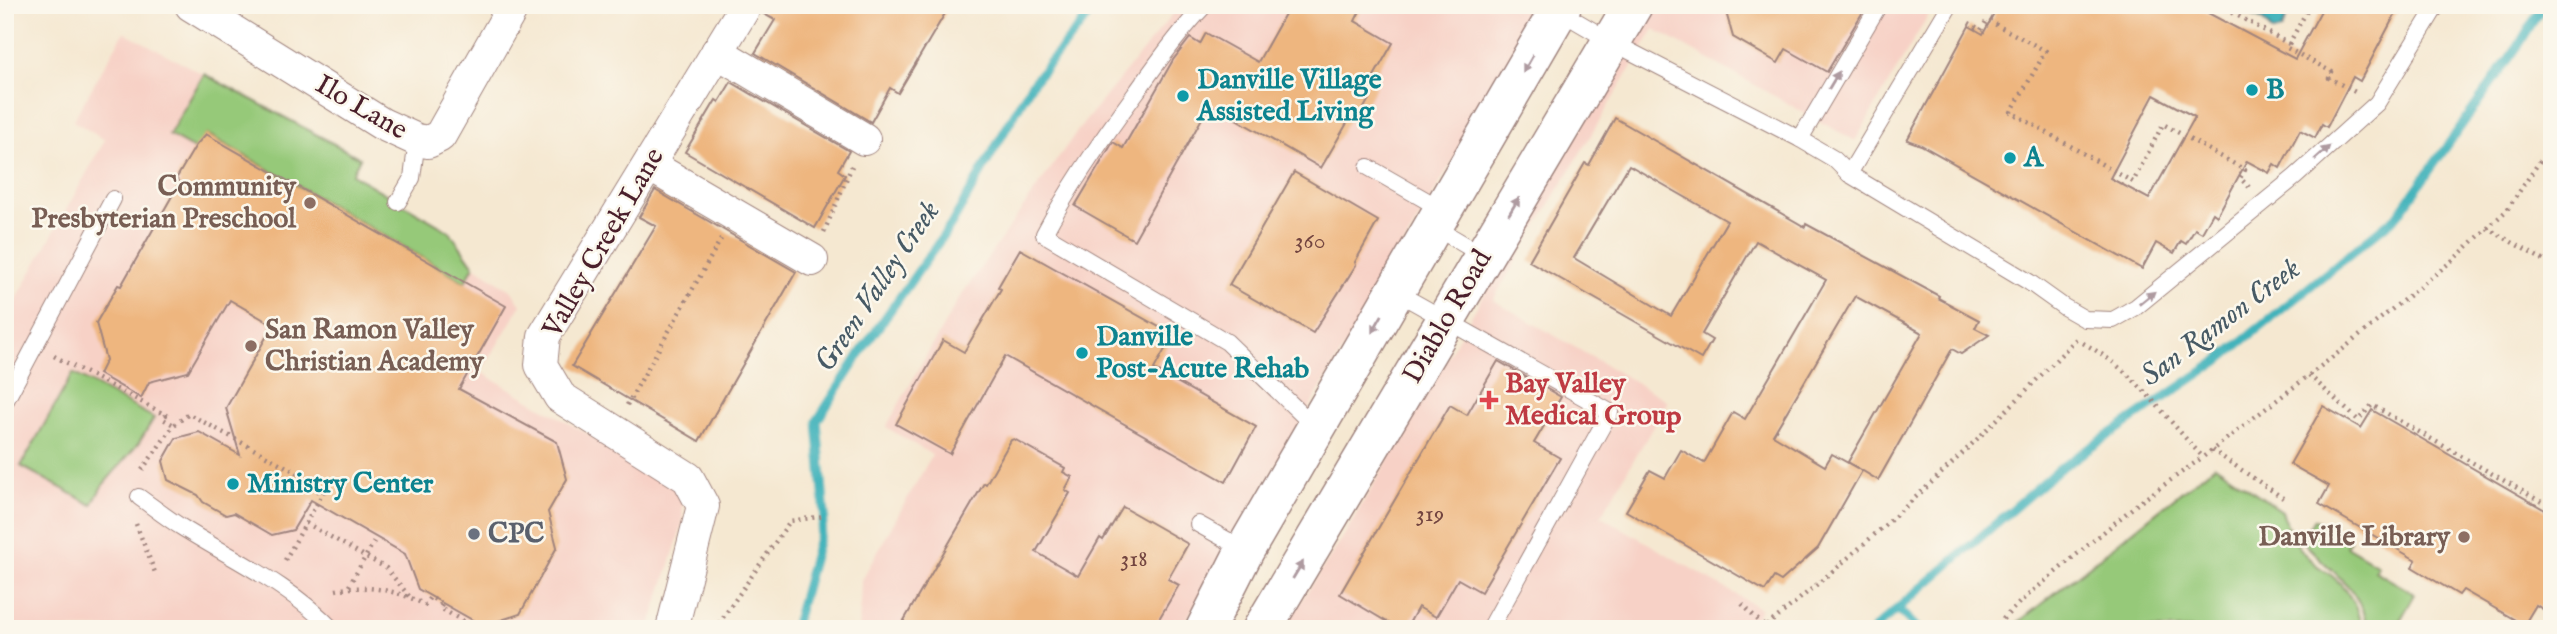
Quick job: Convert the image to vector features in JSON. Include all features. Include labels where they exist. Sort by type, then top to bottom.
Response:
[{"type":"street","name":"Ilo Lane","points":[[191,5],[382,124],[417,140],[428,142],[440,136],[514,5]]},
{"type":"street","name":"Valley Creek Lane","points":[[672,629],[703,506],[688,478],[560,397],[541,365],[544,336],[746,5]]},
{"type":"street","name":"Diablo Road","points":[[1262,629],[1633,5]]},
{"type":"street","name":"Diablo Road","points":[[1205,629],[1245,550],[1438,218],[1553,7]]},
{"type":"street","points":[[717,52],[864,139]]},
{"type":"street","points":[[649,165],[812,260]]},
{"type":"lane","points":[[1205,5],[1183,28],[1101,139],[1063,198],[1044,234],[1227,342],[1317,428]]},
{"type":"lane","points":[[1800,139],[1879,5]]},
{"type":"lane","points":[[1849,174],[1950,5]]},
{"type":"lane","points":[[1553,7],[1612,42],[1800,139],[1834,159],[1849,174],[2029,282],[2085,319],[2113,320],[2136,307],[2295,177],[2377,103],[2437,5]]},
{"type":"lane","points":[[398,202],[412,178],[417,140]]},
{"type":"lane","points":[[1368,167],[1485,256]]},
{"type":"lane","points":[[5,402],[113,199]]},
{"type":"lane","points":[[1396,292],[1610,412],[1495,627]]},
{"type":"lane","points":[[139,497],[182,528],[248,565],[313,609],[332,629]]},
{"type":"lane","points":[[1198,524],[1245,550]]},
{"type":"path","points":[[2311,5],[2287,48],[2332,72],[2329,78],[2367,99]]},
{"type":"path","points":[[2221,6],[2289,44]]},
{"type":"path","points":[[1969,23],[1981,30],[1987,20],[2046,51],[2011,112],[2133,182],[2164,124],[2245,170],[2240,178],[2251,188],[2256,183]]},
{"type":"path","points":[[812,260],[864,139]]},
{"type":"path","points":[[1993,629],[2021,601],[2136,505],[2203,457],[2444,267],[2507,210],[2552,143]]},
{"type":"path","points":[[613,430],[735,215]]},
{"type":"path","points":[[2487,228],[2552,265]]},
{"type":"path","points":[[1742,604],[1765,627],[1887,524],[1980,436],[2076,339],[2102,353],[2153,398],[2203,457]]},
{"type":"path","points":[[36,346],[166,415],[163,419],[174,425]]},
{"type":"path","points":[[2309,375],[2358,419],[2372,405],[2552,508]]},
{"type":"path","points":[[142,470],[174,425],[189,414],[294,471],[322,494]]},
{"type":"path","points":[[2212,450],[2283,498]]},
{"type":"path","points":[[285,560],[328,484]]},
{"type":"path","points":[[715,629],[790,521],[825,516]]},
{"type":"path","points":[[306,523],[386,568],[409,596]]},
{"type":"path","points":[[348,587],[376,538]]},
{"type":"path","points":[[335,590],[355,586],[409,596],[425,605],[429,597],[477,629]]},
{"type":"path","points":[[490,629],[498,623],[509,625],[511,629]]},
{"type":"path","points":[[1417,629],[1419,625],[1495,627]]},
{"type":"path","points":[[1365,629],[1367,626],[1371,629]]},
{"type":"shaded area","points":[[1180,5],[1543,5],[1181,629],[859,629],[861,581],[932,455],[886,427],[958,300],[1075,134]]},
{"type":"shaded area","points":[[1652,5],[1934,5],[1855,141],[1654,29],[1493,300],[1668,401],[1601,516],[1761,609],[1748,629],[1283,629],[1343,537]]},
{"type":"shaded area","name":"San Ramon Valley Christian Academy","points":[[124,32],[360,158],[352,174],[450,232],[459,250],[474,266],[511,290],[521,305],[481,372],[671,482],[682,497],[683,523],[649,629],[5,629],[5,320],[105,140],[73,121]]},
{"type":"green space","points":[[204,74],[360,158],[352,174],[450,232],[474,266],[465,282],[207,134],[194,149],[169,135]]},
{"type":"green space","points":[[73,373],[154,418],[139,443],[102,486],[92,505],[21,466]]},
{"type":"green space","points":[[2215,465],[2282,511],[2290,533],[2303,552],[2338,581],[2348,593],[2362,629],[2010,629]]},
{"type":"green space","points":[[2314,519],[2350,540],[2346,546],[2378,565],[2375,571],[2415,594],[2395,629],[2367,629],[2364,614],[2351,590],[2302,540]]},
{"type":"water","points":[[2231,5],[2269,5],[2288,15],[2281,30],[2272,32],[2260,18],[2241,14]]},
{"type":"building","points":[[764,5],[950,5],[898,93],[890,88],[871,122],[755,53],[775,20],[762,13]]},
{"type":"building","points":[[1290,5],[1363,5],[1355,21],[1393,43],[1370,83],[1376,86],[1357,121],[1350,118],[1321,168],[1210,104],[1134,240],[1075,206],[1113,142],[1123,148],[1173,60],[1190,38],[1200,44],[1206,33],[1258,62]]},
{"type":"building","points":[[1724,5],[1867,5],[1827,72],[1786,49],[1778,63],[1733,37]]},
{"type":"building","points":[[1999,5],[2193,5],[2295,59],[2324,5],[2400,5],[2360,81],[2353,77],[2327,127],[2322,124],[2315,138],[2300,130],[2280,168],[2274,164],[2269,173],[2247,161],[2217,216],[2213,213],[2202,233],[2195,229],[2186,244],[2181,241],[2174,253],[2156,243],[2142,269],[1921,145],[1907,140],[1969,26],[1983,34]],"holes":[[[2154,95],[2195,117],[2149,199],[2110,178]]]},
{"type":"building","points":[[731,82],[849,151],[838,170],[845,175],[815,228],[685,152],[716,100],[719,102]]},
{"type":"building","points":[[1615,118],[1805,227],[1806,224],[1939,296],[1938,298],[1979,320],[1975,328],[1989,335],[1961,354],[1952,349],[1878,480],[1848,462],[1922,333],[1855,296],[1773,435],[1825,466],[1832,454],[1862,471],[1818,548],[1781,581],[1774,577],[1765,591],[1626,511],[1650,470],[1665,478],[1681,450],[1704,463],[1733,412],[1745,419],[1826,280],[1756,241],[1702,334],[1712,340],[1701,359],[1529,261],[1585,163],[1589,165]],"holes":[[[1629,165],[1727,221],[1671,316],[1574,258]]]},
{"type":"building","points":[[206,134],[506,306],[459,389],[557,442],[567,479],[548,512],[557,547],[520,614],[483,626],[418,589],[405,554],[311,500],[293,530],[272,535],[234,513],[226,515],[203,502],[198,495],[168,480],[163,461],[176,438],[199,432],[240,455],[226,408],[273,325],[230,300],[188,372],[149,382],[141,398],[99,374],[106,360],[96,323],[118,285],[121,286],[180,182],[176,179],[196,145]]},
{"type":"building","points":[[1294,172],[1378,221],[1355,262],[1356,265],[1313,333],[1229,285]]},
{"type":"building","points":[[655,190],[796,272],[699,441],[572,366],[656,226],[639,217]]},
{"type":"building","name":"Danville Post-Acute Rehab","points":[[1020,249],[1173,335],[1154,369],[1256,427],[1226,482],[1005,356],[950,454],[896,424],[943,340],[964,352],[1001,289],[998,287]]},
{"type":"building","points":[[1498,361],[1561,397],[1534,443],[1560,458],[1481,592],[1458,579],[1436,617],[1418,607],[1406,629],[1399,629],[1340,594],[1450,405],[1467,415]]},
{"type":"building","name":"Danville Library","points":[[2323,406],[2361,428],[2372,410],[2552,514],[2552,615],[2536,605],[2524,625],[2463,590],[2459,595],[2412,567],[2416,560],[2319,504],[2329,486],[2290,464]]},
{"type":"building","points":[[1014,439],[1065,468],[1063,472],[1072,477],[1065,490],[1070,493],[1036,552],[1078,576],[1100,538],[1103,540],[1123,507],[1188,544],[1168,579],[1179,585],[1153,629],[899,629],[984,483],[986,484]]},
{"type":"waterway","name":"Green Valley Creek","points":[[794,629],[825,516],[817,421],[865,346],[951,225],[1031,85],[1097,5]]},
{"type":"waterway","name":"San Ramon Creek","points":[[1874,629],[2059,469],[2218,361],[2398,215],[2520,43],[2543,5]]},
{"type":"waterway","points":[[1897,608],[1918,629]]},
{"type":"place","name":"B","points":[[2252,90]]},
{"type":"place","name":"Danville Village Assisted Living","points":[[1183,96]]},
{"type":"place","name":"A","points":[[2010,158]]},
{"type":"place","name":"Community Presbyterian Preschool","points":[[310,203]]},
{"type":"place","name":"San Ramon Valley Christian Academy","points":[[251,346]]},
{"type":"place","name":"Danville Post-Acute Rehab","points":[[1082,353]]},
{"type":"place","name":"Bay Valley Medical Group","points":[[1489,400]]},
{"type":"place","name":"Ministry Center","points":[[233,484]]},
{"type":"place","name":"CPC","points":[[474,534]]},
{"type":"place","name":"Danville Library","points":[[2464,537]]}]
